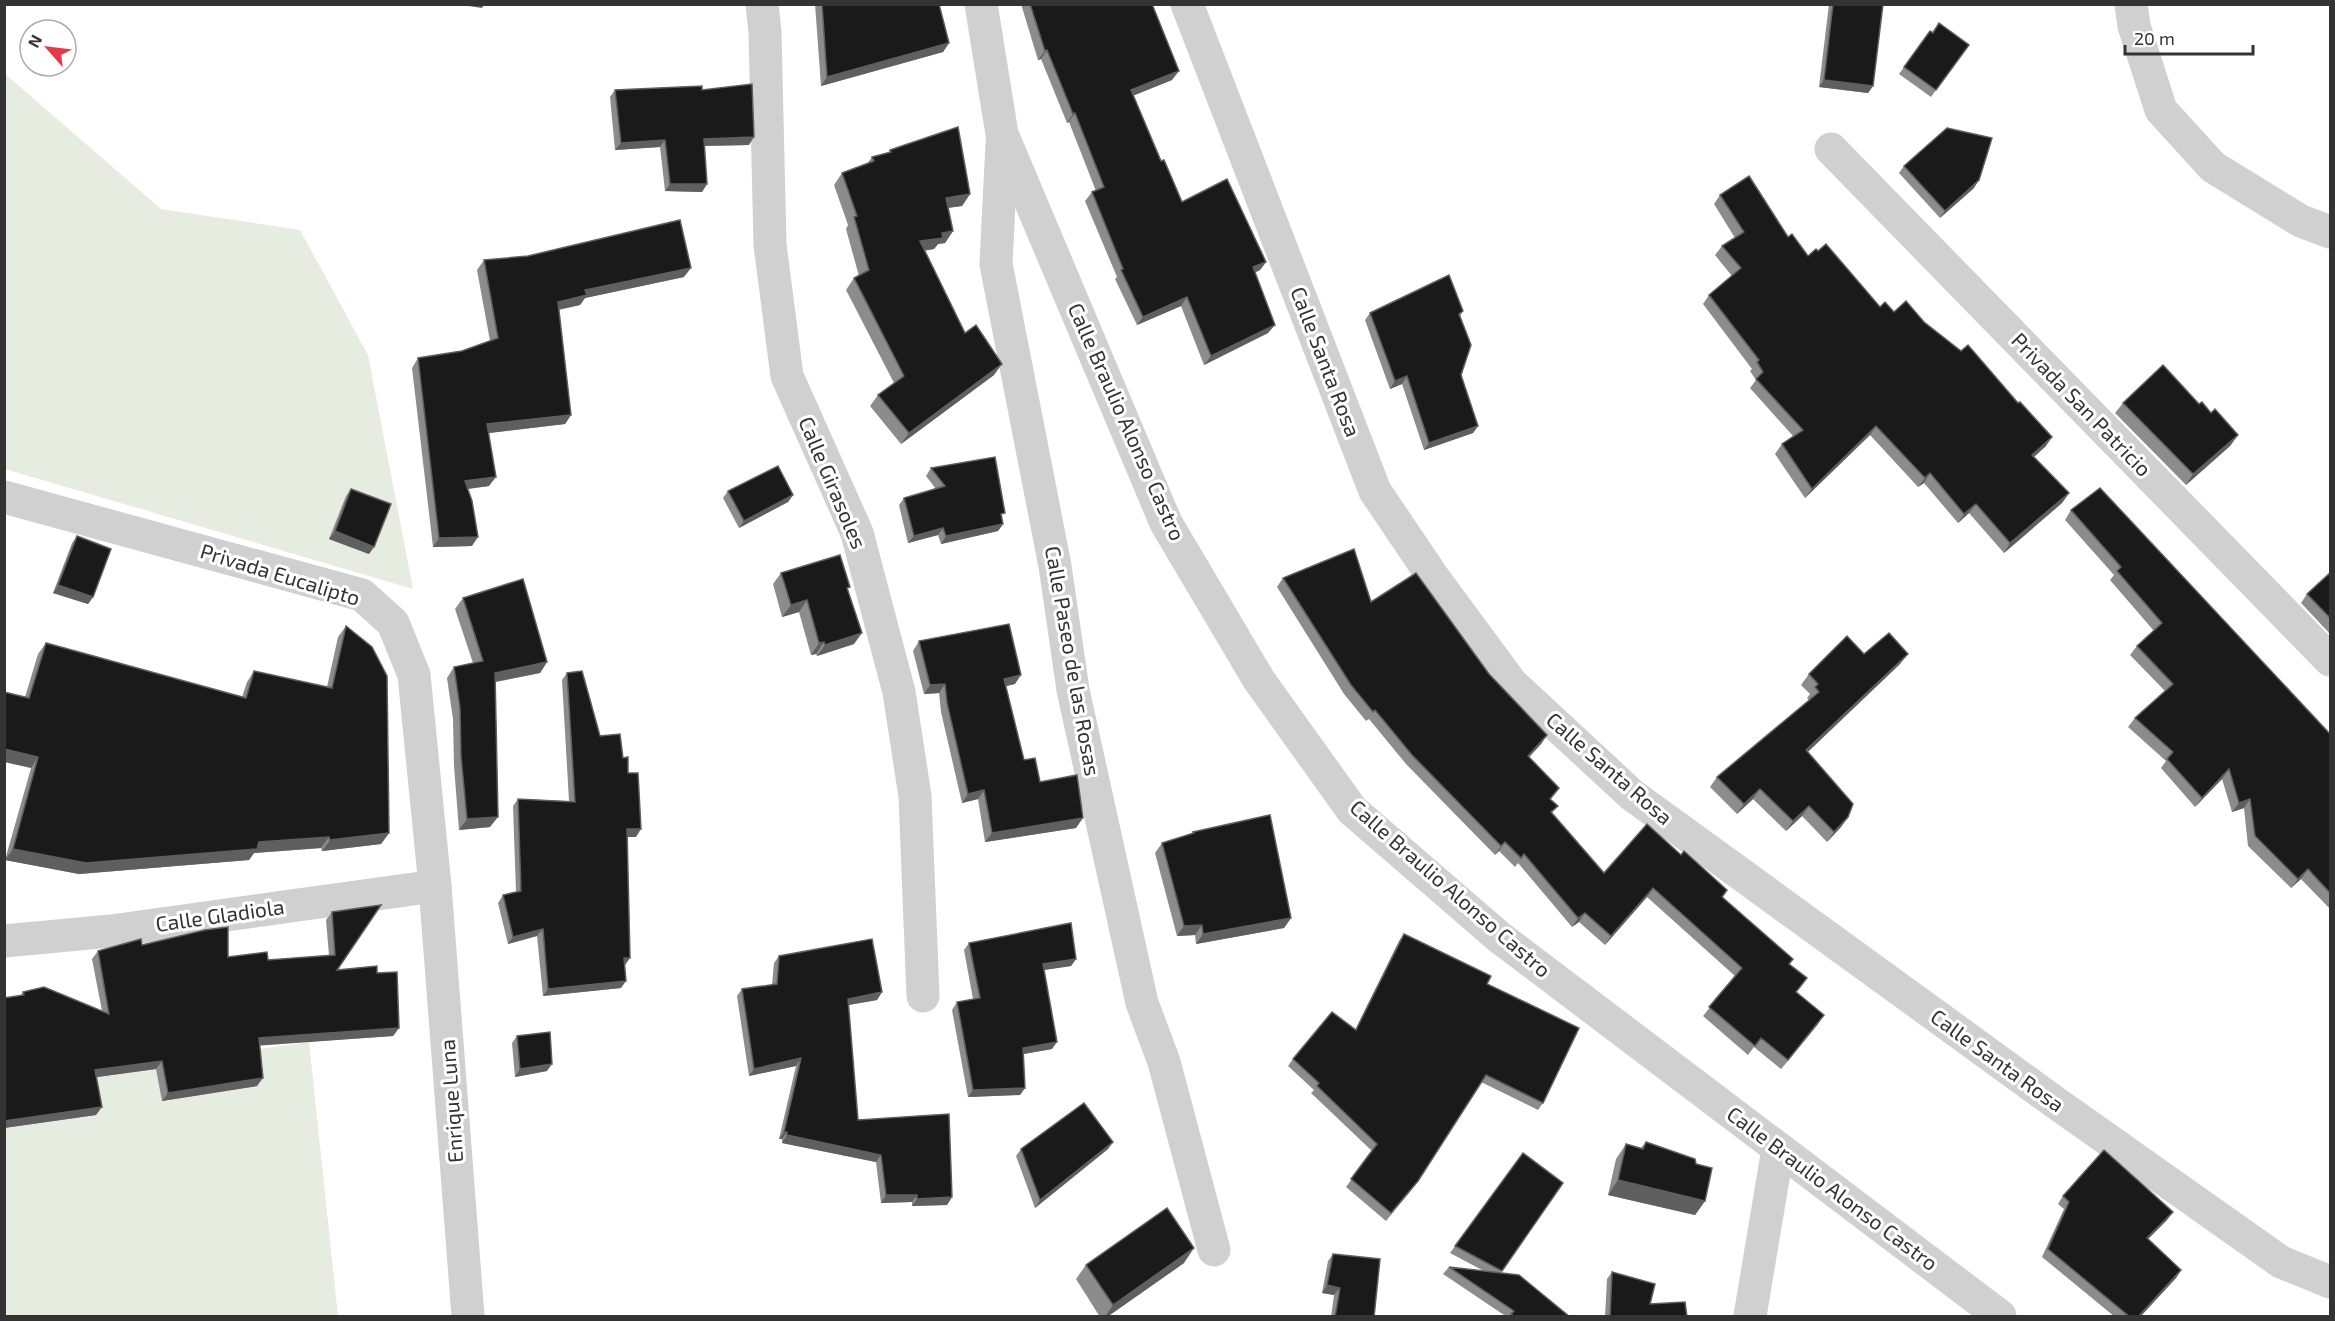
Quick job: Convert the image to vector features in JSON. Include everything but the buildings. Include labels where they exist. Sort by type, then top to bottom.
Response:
[{"type":"street","name":"Calle Girasoles","points":[[762,4],[765,32],[770,245],[786,376],[857,533],[899,692],[915,796],[923,996]]},
{"type":"street","name":"Calle Braulio Alonso Castro","points":[[981,4],[1002,134],[1166,523],[1259,680],[1352,810],[1499,937],[2000,1317]]},
{"type":"street","name":"Calle Santa Rosa","points":[[1186,4],[1375,491],[1512,684],[1642,802],[2055,1104],[2281,1262],[2331,1282]]},
{"type":"street","points":[[2131,4],[2134,26],[2161,110],[2213,167],[2301,221],[2331,232]]},
{"type":"street","name":"Calle Paseo de las Rosas","points":[[1002,134],[996,264],[1055,566],[1072,690],[1142,1004],[1164,1062],[1214,1250]]},
{"type":"street","name":"Privada San Patricio","points":[[1831,149],[2331,660]]},
{"type":"street","name":"Privada Eucalipto","points":[[4,497],[362,596],[393,623],[414,675],[435,886]]},
{"type":"street","name":"Calle Gladiola","points":[[4,941],[111,931],[435,886]]},
{"type":"street","name":"Enrique Luna","points":[[435,886],[468,1317]]},
{"type":"street","points":[[1750,1317],[1778,1149]]},
{"type":"shaded area","points":[[4,73],[161,209],[300,230],[368,355],[413,589],[5,469]]},
{"type":"shaded area","points":[[309,1042],[338,1316],[5,1316],[4,1086]]}]
